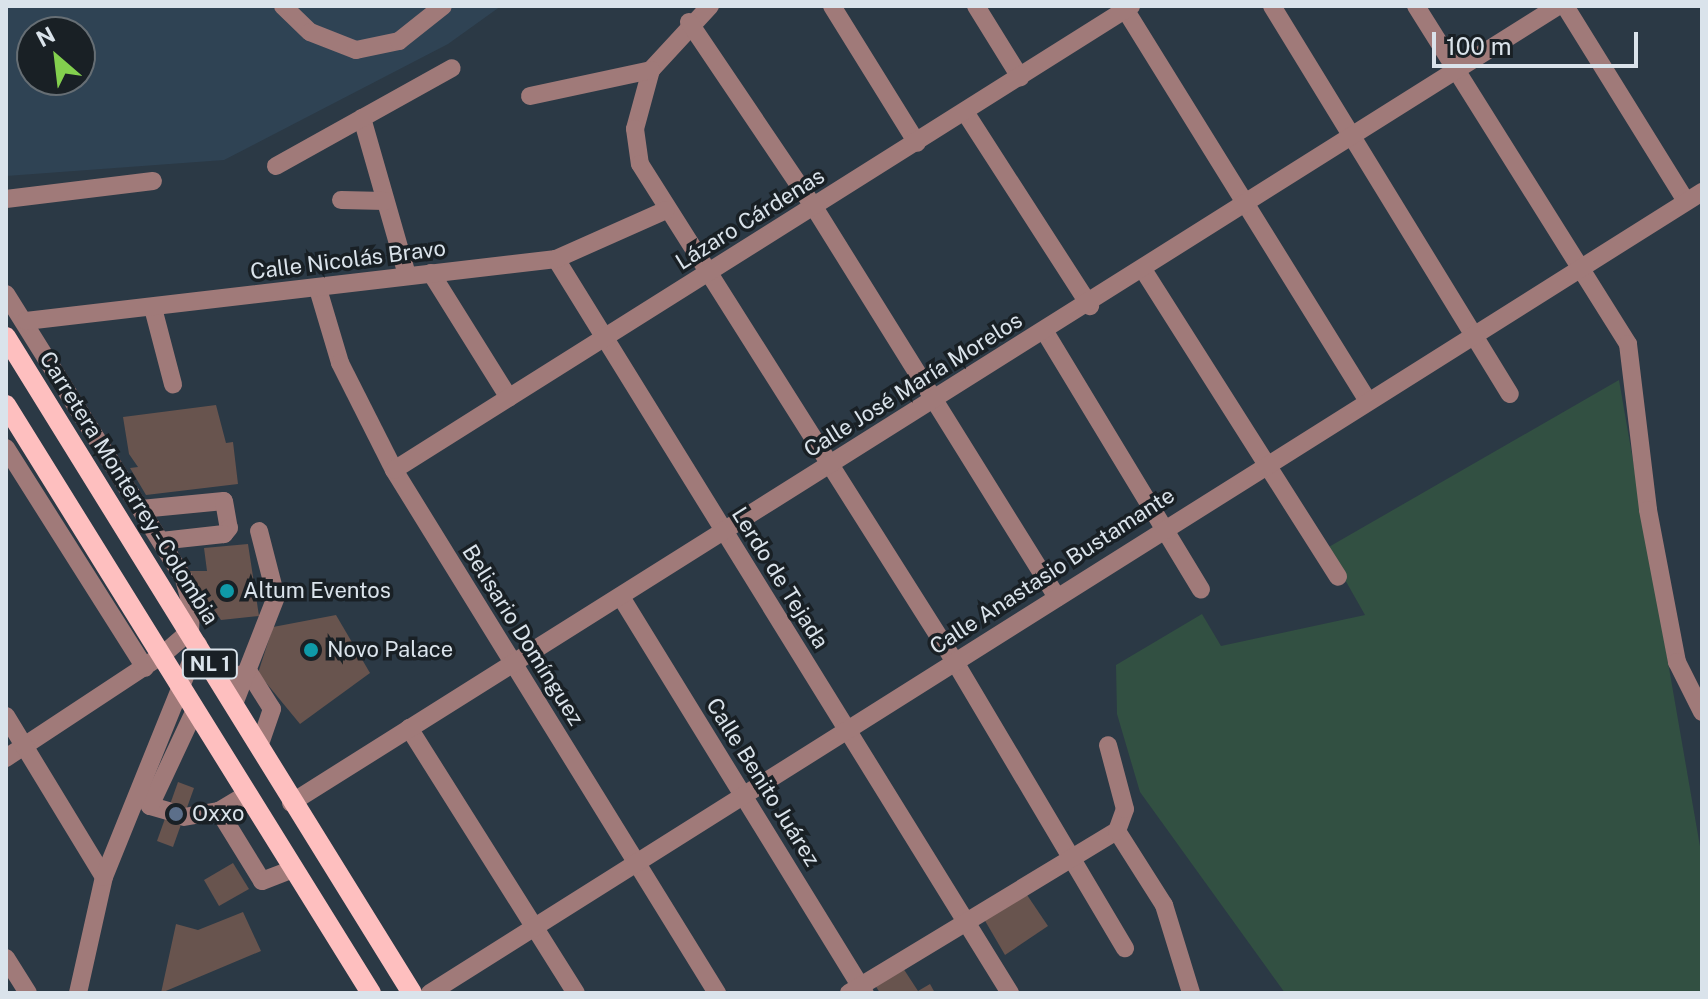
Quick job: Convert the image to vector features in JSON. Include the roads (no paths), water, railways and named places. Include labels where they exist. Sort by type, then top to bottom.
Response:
[{"type":"main road","name":"Carretera Monterrey - Colombia","points":[[6,337],[194,637],[291,803],[412,993]]},
{"type":"main road","name":"NL 1","points":[[6,405],[371,993]]},
{"type":"street","points":[[283,6],[310,32],[356,50],[399,41],[443,6]]},
{"type":"street","points":[[710,6],[689,22],[651,70],[639,102],[637,151],[666,210],[955,662],[1125,948]]},
{"type":"street","points":[[832,6],[917,143]]},
{"type":"street","points":[[976,6],[1020,77]]},
{"type":"street","points":[[1272,6],[1510,394]]},
{"type":"street","points":[[1416,6],[1628,344],[1648,510],[1677,662],[1702,712]]},
{"type":"street","name":"Calle José María Morelos","points":[[291,803],[723,530],[1090,306],[1558,6]]},
{"type":"street","points":[[1565,6],[1694,196]]},
{"type":"street","points":[[1126,7],[1367,399]]},
{"type":"street","name":"Lázaro Cárdenas","points":[[394,470],[917,143],[1126,7]]},
{"type":"street","points":[[689,22],[814,207],[1057,597]]},
{"type":"street","points":[[276,166],[452,68]]},
{"type":"street","points":[[530,96],[651,70]]},
{"type":"street","points":[[965,112],[1090,306]]},
{"type":"street","points":[[362,118],[407,275]]},
{"type":"street","points":[[6,199],[153,181]]},
{"type":"street","name":"Calle Anastasio Bustamante","points":[[430,993],[461,984],[534,925],[634,861],[1694,196]]},
{"type":"street","points":[[341,200],[385,201]]},
{"type":"street","name":"Calle Nicolás Bravo","points":[[26,321],[556,259],[666,210]]},
{"type":"street","name":"Lerdo de Tejada","points":[[556,259],[1010,993]]},
{"type":"street","points":[[1144,271],[1338,577]]},
{"type":"street","points":[[431,273],[509,398]]},
{"type":"street","name":"Belisario Domínguez","points":[[318,289],[340,363],[394,470],[717,993]]},
{"type":"street","points":[[6,294],[26,321],[189,592],[194,637],[180,686],[131,800],[104,877],[78,993]]},
{"type":"street","points":[[153,308],[173,384]]},
{"type":"street","points":[[1045,332],[1160,529],[1201,590]]},
{"type":"street","points":[[7,454],[145,668]]},
{"type":"street","points":[[141,509],[224,501],[229,528],[224,534],[161,541]]},
{"type":"street","points":[[234,704],[250,674],[276,590],[259,531]]},
{"type":"street","name":"Calle Benito Juárez","points":[[621,597],[859,991]]},
{"type":"street","points":[[6,758],[194,637]]},
{"type":"street","points":[[217,676],[250,674]]},
{"type":"street","points":[[250,674],[273,713],[259,746]]},
{"type":"street","points":[[167,811],[195,710]]},
{"type":"street","points":[[6,716],[104,877]]},
{"type":"street","points":[[409,728],[576,993]]},
{"type":"street","points":[[859,991],[965,921],[1117,831],[1125,809],[1108,745]]},
{"type":"street","points":[[131,800],[167,811],[219,811],[247,794]]},
{"type":"street","points":[[219,811],[262,881],[293,869]]},
{"type":"street","points":[[1117,831],[1164,905],[1191,993]]},
{"type":"street","points":[[6,958],[28,993]]},
{"type":"place","name":"Altum Eventos","points":[[227,591]]},
{"type":"place","name":"Novo Palace","points":[[311,650]]},
{"type":"place","name":"Oxxo","points":[[176,814]]}]
